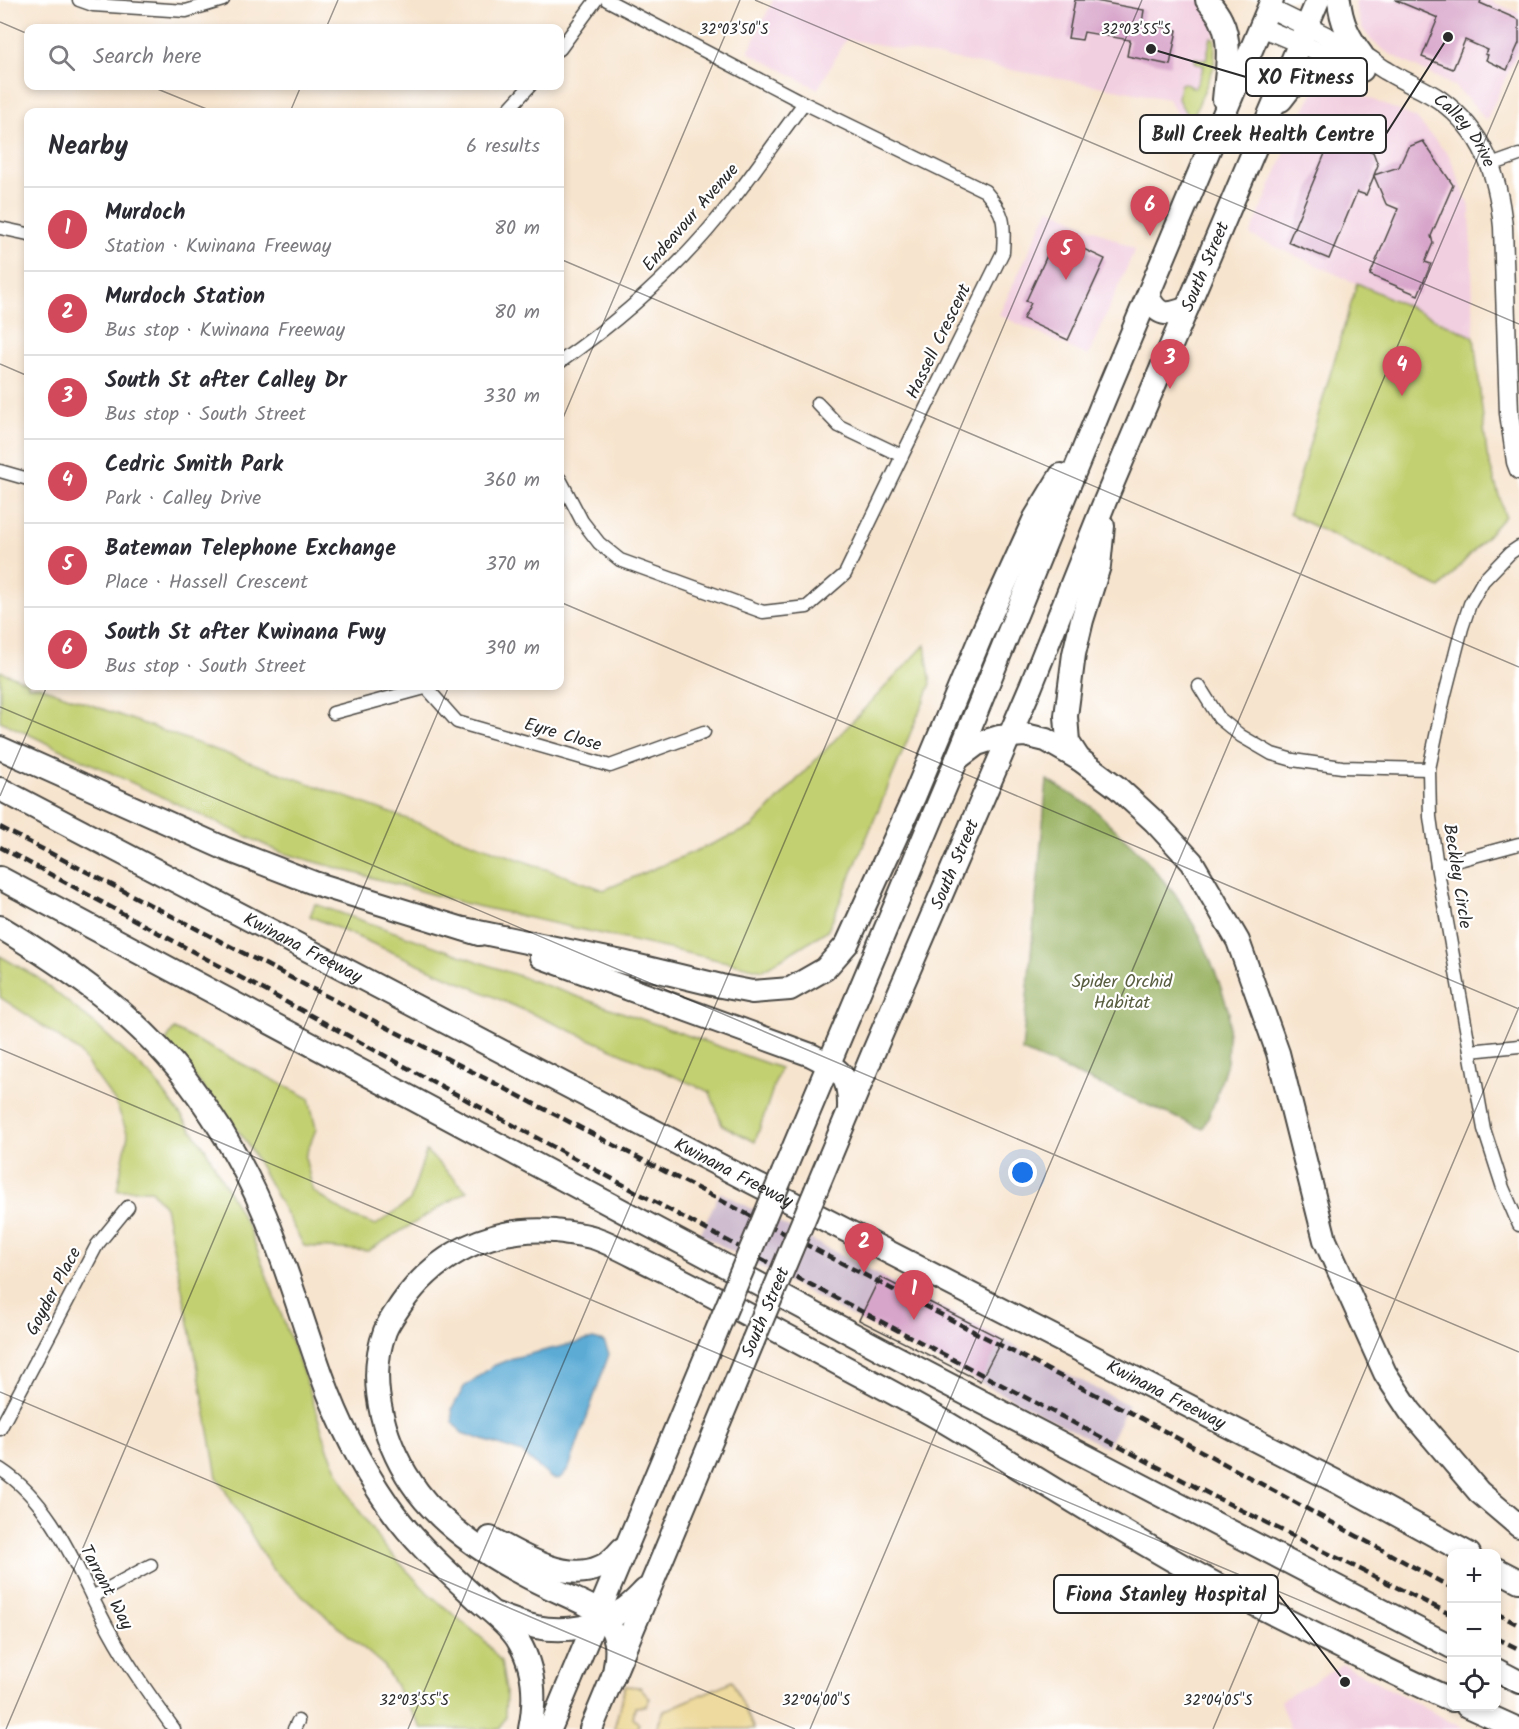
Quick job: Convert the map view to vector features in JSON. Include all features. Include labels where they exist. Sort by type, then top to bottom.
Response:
[{"type":"highway","points":[[1207,0],[1221,20],[1225,33],[1227,54],[1222,119]]},
{"type":"highway","name":"South Street","points":[[591,1729],[1009,736],[1105,501],[1318,0]]},
{"type":"highway","points":[[1269,116],[1298,81],[1362,63],[1342,21],[1339,0]]},
{"type":"highway","name":"South Street","points":[[550,1729],[600,1618],[627,1544],[957,759],[1103,402],[1267,12]]},
{"type":"highway","points":[[1148,296],[1154,308],[1165,314],[1172,314],[1187,308]]},
{"type":"highway","points":[[464,929],[753,992],[790,989],[825,969],[847,944],[914,797],[981,636],[1035,518],[1103,402]]},
{"type":"highway","points":[[1079,759],[1068,742],[1066,716],[1074,654],[1099,566],[1105,501]]},
{"type":"highway","points":[[957,759],[977,744],[999,737],[1025,735],[1046,740],[1079,759],[1118,788],[1155,822],[1192,862],[1238,941],[1278,1053],[1325,1240],[1385,1373],[1410,1411],[1479,1492],[1519,1526]]},
{"type":"highway","points":[[0,748],[226,849],[314,883],[464,929],[811,1054],[837,1070],[846,1081],[849,1093],[849,1112]]},
{"type":"highway","name":"Kwinana Freeway","points":[[0,789],[742,1177],[1341,1484],[1459,1549]]},
{"type":"highway","points":[[0,878],[886,1352],[1447,1644]]},
{"type":"highway","points":[[0,927],[53,959],[123,1013],[158,1046],[185,1078],[232,1149],[276,1242],[322,1379],[354,1450],[371,1480],[409,1534],[519,1640],[534,1682],[530,1729]]},
{"type":"highway","points":[[613,1677],[617,1657],[615,1636],[600,1618],[519,1573],[486,1552],[449,1523],[415,1488],[393,1450],[385,1427],[378,1381],[380,1350],[386,1328],[423,1276],[457,1252],[498,1235],[543,1230],[595,1238],[696,1287],[942,1420],[1192,1572],[1305,1630],[1447,1698]]},
{"type":"highway","points":[[405,1470],[446,1507],[488,1537],[532,1561],[560,1570],[582,1573],[601,1567],[614,1558],[627,1544]]},
{"type":"highway","points":[[1501,1571],[1519,1581]]},
{"type":"highway","points":[[492,1613],[536,1627],[580,1627],[624,1610],[650,1585]]},
{"type":"highway","points":[[1501,1672],[1519,1682]]},
{"type":"highway","points":[[1476,1711],[1518,1729]]},
{"type":"main road","name":"Calley Drive","points":[[1267,12],[1303,35],[1430,93],[1451,109],[1469,128],[1491,165],[1500,198],[1503,227],[1509,413],[1519,470]]},
{"type":"street","points":[[79,0],[93,5],[186,11],[223,0]]},
{"type":"street","points":[[564,44],[596,0]]},
{"type":"street","name":"Hassell Crescent","points":[[564,487],[582,521],[599,543],[620,560],[763,612],[807,607],[845,574],[1003,252],[1004,219],[996,203],[985,191],[804,103],[607,0]]},
{"type":"street","points":[[510,108],[526,90]]},
{"type":"street","name":"Endeavour Avenue","points":[[564,359],[656,285],[694,245],[730,204],[804,103]]},
{"type":"street","points":[[1491,165],[1519,155]]},
{"type":"street","points":[[0,228],[24,233]]},
{"type":"street","points":[[817,403],[839,426],[902,456]]},
{"type":"street","points":[[0,471],[24,478]]},
{"type":"street","name":"Beckley Circle","points":[[1519,547],[1510,553],[1483,581],[1470,604],[1444,698],[1429,769],[1430,817],[1437,866],[1484,1129],[1503,1188],[1519,1225]]},
{"type":"street","points":[[1198,686],[1220,718],[1241,736],[1272,754],[1293,760],[1342,767],[1429,769]]},
{"type":"street","points":[[333,713],[414,690]]},
{"type":"street","name":"Eyre Close","points":[[428,690],[457,722],[610,766],[704,732]]},
{"type":"street","points":[[1437,866],[1519,844]]},
{"type":"street","points":[[1470,1051],[1519,1046]]},
{"type":"street","name":"Goyder Place","points":[[0,1429],[98,1245],[128,1207]]},
{"type":"street","name":"Tarrant Way","points":[[0,1470],[10,1476],[42,1508],[61,1537],[109,1631],[174,1729]]},
{"type":"street","points":[[92,1597],[151,1565]]},
{"type":"shaded area","points":[[773,0],[1227,0],[1214,38],[1214,67],[1187,131],[1168,99],[846,39],[818,89],[748,52]]},
{"type":"shaded area","points":[[1356,0],[1488,0],[1519,13],[1519,50],[1486,121],[1474,105],[1454,86],[1388,53],[1372,41],[1362,28],[1355,6]]},
{"type":"shaded area","points":[[1342,87],[1416,118],[1450,157],[1470,208],[1474,337],[1250,235],[1300,117],[1313,93]]},
{"type":"shaded area","points":[[1049,208],[1135,249],[1088,356],[999,315]]},
{"type":"shaded area","points":[[720,1192],[1128,1405],[1107,1448],[859,1320],[700,1234]]},
{"type":"shaded area","points":[[1343,1664],[1464,1729],[1290,1729],[1280,1701]]},
{"type":"green space","points":[[1211,37],[1215,41],[1214,67],[1191,122],[1178,99],[1180,85],[1183,83],[1195,88],[1204,66],[1195,62],[1195,58],[1206,60]]},
{"type":"green space","points":[[1357,283],[1474,337],[1487,455],[1505,516],[1440,588],[1289,514]]},
{"type":"green space","points":[[925,645],[931,684],[828,930],[763,970],[463,903],[280,852],[0,721],[0,671],[24,680],[24,690],[50,690],[604,890],[752,827]]},
{"type":"green space","name":"Spider Orchid Habitat","points":[[1047,780],[1091,806],[1144,857],[1178,898],[1201,937],[1229,1012],[1227,1062],[1215,1101],[1203,1129],[1022,1051]]},
{"type":"green space","points":[[315,904],[780,1068],[755,1142],[722,1125],[710,1092],[310,916]]},
{"type":"green space","points":[[0,956],[37,977],[96,1025],[154,1079],[205,1148],[250,1231],[308,1386],[329,1452],[353,1502],[384,1546],[428,1593],[484,1640],[501,1662],[506,1691],[505,1717],[500,1729],[422,1729],[383,1665],[272,1569],[217,1477],[196,1357],[165,1207],[151,1190],[117,1190],[128,1135],[116,1103],[79,1052],[0,997]]},
{"type":"green space","points":[[174,1029],[309,1098],[316,1129],[305,1157],[313,1191],[350,1216],[376,1225],[410,1201],[426,1151],[467,1191],[368,1251],[304,1246],[246,1141],[166,1041]]},
{"type":"sand","points":[[732,1681],[754,1729],[656,1729],[664,1711]]},
{"type":"sand","points":[[625,1686],[640,1687],[650,1698],[646,1706],[635,1707],[633,1718],[639,1724],[636,1729],[614,1729]]},
{"type":"water","points":[[593,1339],[604,1342],[609,1354],[569,1468],[558,1479],[551,1478],[522,1453],[462,1433],[453,1422],[452,1409],[464,1387],[493,1366],[513,1358]]},
{"type":"building","points":[[1075,0],[1090,0],[1144,10],[1142,23],[1177,30],[1170,65],[1127,56],[1130,40],[1084,32],[1082,40],[1068,38]]},
{"type":"building","points":[[1395,0],[1481,0],[1480,3],[1519,20],[1519,43],[1507,70],[1486,60],[1488,55],[1485,54],[1488,50],[1465,40],[1453,69],[1422,57],[1438,18]]},
{"type":"building","points":[[1340,139],[1373,152],[1378,165],[1374,175],[1399,167],[1408,147],[1423,141],[1453,185],[1431,236],[1433,243],[1425,262],[1431,264],[1418,295],[1370,275],[1398,209],[1386,204],[1374,176],[1366,195],[1357,192],[1329,259],[1288,242],[1329,144]]},
{"type":"building","points":[[1056,236],[1105,259],[1068,340],[1023,319],[1031,303],[1026,301]]},
{"type":"building","points":[[880,1277],[1002,1339],[980,1381],[859,1320]]},
{"type":"railway","points":[[0,827],[1135,1415],[1447,1585]]},
{"type":"railway","points":[[0,847],[703,1228],[1215,1497],[1447,1613]]},
{"type":"railway","points":[[1501,1616],[1519,1625]]},
{"type":"railway","points":[[1501,1640],[1519,1649]]},
{"type":"place","name":"Bull Creek Health Centre","points":[[1448,37]]},
{"type":"place","name":"XO Fitness","points":[[1151,49]]},
{"type":"place","name":"South St after Kwinana Fwy","points":[[1150,236]]},
{"type":"place","name":"Bateman Telephone Exchange","points":[[1066,280]]},
{"type":"place","name":"South St after Calley Dr","points":[[1170,389]]},
{"type":"place","name":"Cedric Smith Park","points":[[1402,396]]},
{"type":"place","name":"Murdoch Station","points":[[864,1273]]},
{"type":"place","name":"Murdoch","points":[[914,1320]]},
{"type":"place","name":"Fiona Stanley Hospital","points":[[1345,1682]]}]
